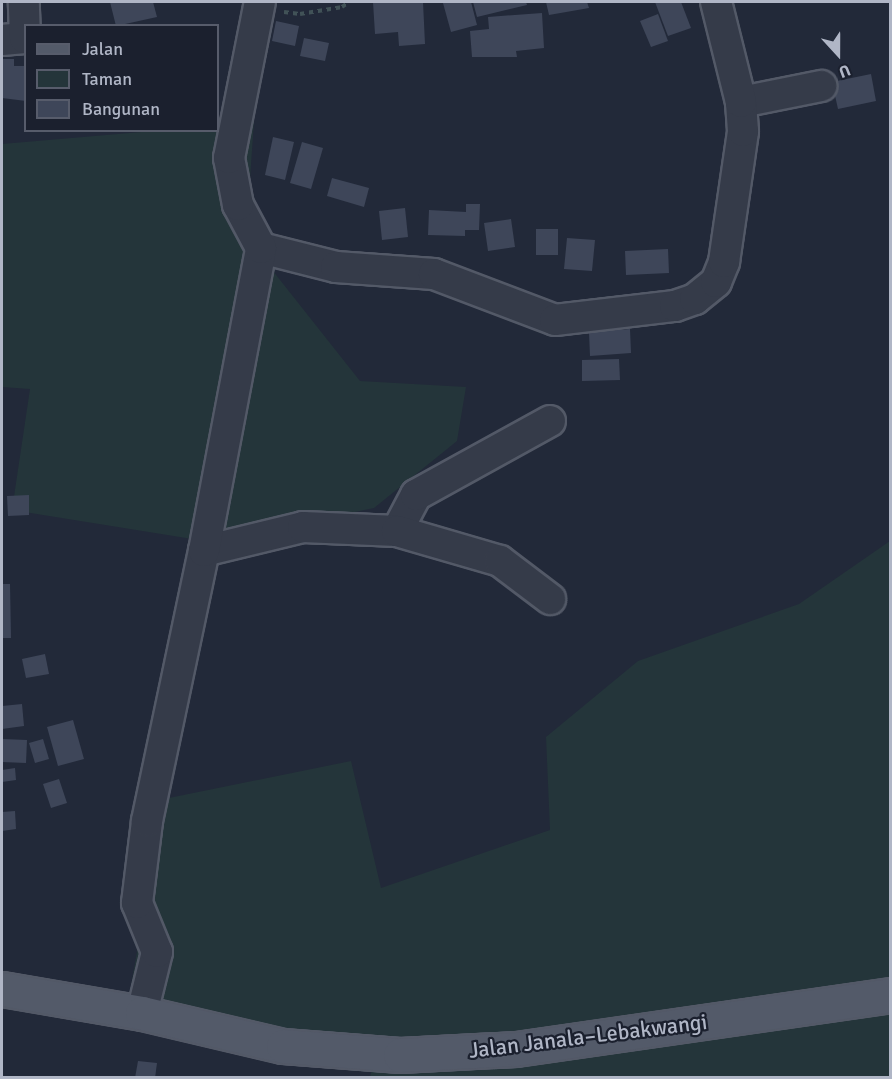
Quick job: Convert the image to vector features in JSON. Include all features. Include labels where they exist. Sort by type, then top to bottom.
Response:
[{"type":"main road","name":"Jalan Janala–Lebakwangi","points":[[2,989],[142,1013],[283,1046],[400,1055],[516,1049],[891,995]]},
{"type":"street","points":[[24,2],[25,24]]},
{"type":"street","points":[[261,248],[336,267],[434,274],[555,320],[675,306],[695,299],[716,282],[724,262],[743,131],[741,102],[721,36],[716,2]]},
{"type":"street","points":[[142,1013],[157,952],[137,903],[147,821],[204,551],[261,248],[238,205],[229,158],[260,5]]},
{"type":"street","points":[[2,40],[24,38]]},
{"type":"street","points":[[741,102],[821,86]]},
{"type":"street","points":[[397,531],[416,495],[550,421]]},
{"type":"street","points":[[204,551],[303,527],[397,531],[500,561],[550,598]]},
{"type":"path","points":[[260,5],[300,14],[342,7],[350,2]]},
{"type":"green space","points":[[254,121],[246,237],[360,381],[466,387],[457,441],[374,508],[211,542],[12,510],[30,389],[2,387],[2,144],[141,132],[219,132],[219,125]]},
{"type":"green space","points":[[890,541],[890,1077],[370,1077],[375,1056],[126,1014],[164,799],[351,761],[381,888],[550,830],[546,737],[638,661],[799,604]]},
{"type":"building","points":[[110,2],[153,2],[157,17],[116,24]]},
{"type":"building","points":[[373,2],[423,2],[425,44],[399,46],[398,32],[375,34]]},
{"type":"building","points":[[471,2],[477,25],[451,32],[443,3]]},
{"type":"building","points":[[473,2],[526,2],[527,5],[477,17]]},
{"type":"building","points":[[546,2],[587,2],[589,8],[549,15]]},
{"type":"building","points":[[655,2],[681,2],[691,28],[668,36]]},
{"type":"building","points":[[542,13],[544,48],[516,51],[517,57],[472,57],[470,31],[489,29],[488,17]]},
{"type":"building","points":[[658,14],[668,41],[651,47],[640,21]]},
{"type":"building","points":[[276,21],[299,26],[295,46],[272,41]]},
{"type":"building","points":[[304,38],[329,43],[325,61],[300,56]]},
{"type":"building","points":[[2,59],[14,59],[14,66],[24,66],[24,101],[2,98]]},
{"type":"building","points":[[871,74],[876,101],[838,109],[832,82]]},
{"type":"building","points":[[273,137],[294,142],[285,180],[265,175]]},
{"type":"building","points":[[302,142],[323,148],[311,189],[290,183]]},
{"type":"building","points":[[332,178],[369,188],[364,207],[327,196]]},
{"type":"building","points":[[466,204],[480,204],[479,230],[465,230],[465,236],[428,235],[429,210],[466,212]]},
{"type":"building","points":[[405,208],[408,237],[382,240],[379,211]]},
{"type":"building","points":[[511,219],[515,247],[488,251],[484,223]]},
{"type":"building","points":[[536,229],[558,229],[558,255],[536,255]]},
{"type":"building","points":[[567,238],[595,240],[592,271],[564,269]]},
{"type":"building","points":[[668,249],[669,273],[626,275],[625,251]]},
{"type":"building","points":[[630,329],[631,353],[590,356],[589,332]]},
{"type":"building","points":[[619,359],[620,380],[582,381],[582,360]]},
{"type":"building","points":[[29,495],[29,515],[8,516],[7,496]]},
{"type":"building","points":[[2,584],[10,584],[11,638],[2,638]]},
{"type":"building","points":[[45,654],[49,674],[26,678],[22,659]]},
{"type":"building","points":[[22,704],[24,726],[2,729],[2,706]]},
{"type":"building","points":[[73,720],[84,759],[58,766],[47,727]]},
{"type":"building","points":[[2,739],[27,740],[26,763],[2,762]]},
{"type":"building","points":[[43,739],[49,759],[35,763],[29,743]]},
{"type":"building","points":[[15,768],[16,780],[2,782],[2,770]]},
{"type":"building","points":[[59,779],[67,803],[51,808],[43,784]]},
{"type":"building","points":[[15,811],[16,829],[2,831],[2,812]]},
{"type":"building","points":[[138,1061],[157,1063],[155,1078],[135,1078]]}]
